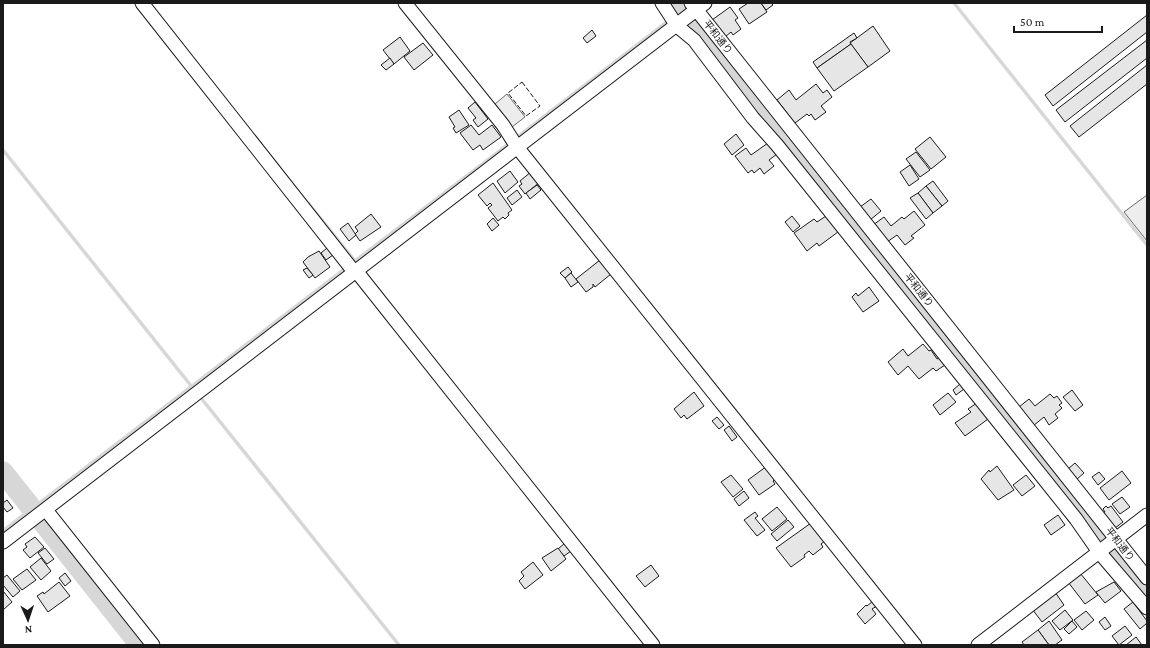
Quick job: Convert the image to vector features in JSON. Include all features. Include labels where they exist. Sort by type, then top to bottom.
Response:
[{"type":"street","points":[[142,3],[652,645]]},
{"type":"street","points":[[405,3],[514,143],[915,645]]},
{"type":"street","points":[[662,3],[675,21],[694,40],[754,118],[1147,608]]},
{"type":"street","points":[[3,542],[514,143],[675,21],[696,7]]},
{"type":"street","name":"平和通り","points":[[696,7],[1114,540],[1147,578]]},
{"type":"street","points":[[40,514],[153,645]]},
{"type":"street","points":[[978,645],[1147,515]]},
{"type":"shaded area","points":[[507,94],[525,117],[512,127],[495,104]]},
{"type":"shaded area","points":[[1147,195],[1147,241],[1124,212]]},
{"type":"building","points":[[748,3],[761,3],[767,12],[749,24],[739,9]]},
{"type":"building","points":[[761,3],[771,3],[773,5],[766,10]]},
{"type":"building","points":[[730,7],[738,18],[735,20],[741,29],[733,35],[731,32],[725,37],[712,20]]},
{"type":"building","points":[[1147,15],[1147,32],[1053,106],[1045,95]]},
{"type":"building","points":[[873,26],[890,51],[868,67],[850,43]]},
{"type":"building","points":[[592,30],[596,36],[587,43],[583,38]]},
{"type":"building","points":[[854,33],[857,38],[850,42],[851,44],[817,68],[813,62]]},
{"type":"building","points":[[400,37],[410,51],[394,64],[383,50]]},
{"type":"building","points":[[1147,40],[1147,58],[1065,122],[1056,110]]},
{"type":"building","points":[[423,43],[433,55],[414,70],[404,57]]},
{"type":"building","points":[[851,44],[868,67],[834,91],[817,68]]},
{"type":"building","points":[[390,58],[394,64],[386,70],[381,65]]},
{"type":"building","points":[[1147,65],[1147,84],[1079,137],[1070,126]]},
{"type":"building","points":[[816,84],[823,93],[827,90],[832,97],[821,106],[826,112],[815,120],[811,114],[809,116],[807,114],[795,123],[777,100],[789,90],[796,100]]},
{"type":"building","points":[[475,102],[488,119],[478,127],[473,120],[476,118],[468,108]]},
{"type":"building","points":[[459,110],[469,125],[456,133],[453,128],[455,127],[449,117]]},
{"type":"building","points":[[471,125],[479,135],[492,125],[501,137],[483,150],[480,145],[473,150],[460,133]]},
{"type":"building","points":[[736,134],[744,145],[732,155],[724,144]]},
{"type":"building","points":[[930,137],[946,157],[931,169],[915,149]]},
{"type":"building","points":[[768,143],[777,154],[769,160],[774,166],[764,174],[760,168],[754,173],[752,170],[748,173],[735,156],[746,148],[751,155]]},
{"type":"building","points":[[916,152],[930,170],[920,177],[906,159]]},
{"type":"building","points":[[910,165],[919,179],[909,186],[900,172]]},
{"type":"building","points":[[510,171],[518,182],[505,193],[497,181]]},
{"type":"building","points":[[532,171],[540,182],[525,194],[519,186],[522,184],[520,181]]},
{"type":"building","points":[[933,181],[948,201],[942,206],[926,186]]},
{"type":"building","points":[[493,183],[512,210],[508,213],[509,215],[505,219],[503,217],[498,221],[488,208],[492,205],[490,203],[487,206],[478,195]]},
{"type":"building","points":[[537,185],[541,190],[530,199],[526,193]]},
{"type":"building","points":[[926,186],[942,206],[933,213],[918,193]]},
{"type":"building","points":[[517,190],[522,197],[512,205],[507,198]]},
{"type":"building","points":[[918,193],[933,213],[926,219],[910,198]]},
{"type":"building","points":[[871,199],[881,211],[870,220],[860,207]]},
{"type":"building","points":[[914,211],[925,225],[911,236],[914,238],[905,245],[897,235],[887,242],[873,225],[884,217],[891,226],[902,217],[904,219]]},
{"type":"building","points":[[371,214],[381,227],[360,241],[355,234],[358,231],[355,227]]},
{"type":"building","points":[[792,216],[800,226],[793,232],[785,222]]},
{"type":"building","points":[[826,216],[838,232],[819,246],[817,243],[807,251],[794,233],[814,219],[817,222]]},
{"type":"building","points":[[493,218],[499,225],[492,231],[487,224]]},
{"type":"building","points":[[348,223],[356,235],[349,241],[340,229]]},
{"type":"building","points":[[327,248],[333,255],[326,260],[321,253]]},
{"type":"building","points":[[319,251],[330,267],[315,278],[303,262],[308,257]]},
{"type":"building","points":[[600,260],[611,274],[595,287],[593,284],[593,287],[586,292],[576,279]]},
{"type":"building","points":[[568,267],[572,272],[565,278],[560,273]]},
{"type":"building","points":[[307,268],[313,275],[309,278],[303,270]]},
{"type":"building","points":[[571,273],[578,282],[571,287],[565,278]]},
{"type":"building","points":[[869,287],[879,301],[863,312],[852,297],[856,293],[858,296]]},
{"type":"building","points":[[923,344],[945,365],[936,371],[933,368],[919,379],[908,366],[898,375],[888,362],[903,349],[908,356]]},
{"type":"building","points":[[960,384],[964,389],[956,395],[953,390]]},
{"type":"building","points":[[1072,390],[1083,405],[1075,411],[1063,397]]},
{"type":"building","points":[[694,392],[704,406],[687,419],[684,415],[681,418],[674,409]]},
{"type":"building","points":[[948,393],[956,402],[940,415],[933,405]]},
{"type":"building","points":[[1050,394],[1054,398],[1057,396],[1062,403],[1059,405],[1062,408],[1055,414],[1058,418],[1049,425],[1044,417],[1033,426],[1019,407],[1029,399],[1035,406]]},
{"type":"building","points":[[977,403],[988,419],[965,436],[955,423],[971,412],[968,409]]},
{"type":"building","points":[[717,417],[724,425],[719,429],[712,421]]},
{"type":"building","points":[[729,426],[737,437],[732,441],[724,430]]},
{"type":"building","points":[[1075,463],[1084,473],[1077,479],[1068,469]]},
{"type":"building","points":[[767,466],[776,479],[773,481],[775,484],[759,495],[748,480]]},
{"type":"building","points":[[997,466],[1014,490],[998,500],[981,479],[989,470],[990,472]]},
{"type":"building","points":[[1122,471],[1131,483],[1109,500],[1100,488]]},
{"type":"building","points":[[1099,472],[1105,479],[1098,485],[1092,477]]},
{"type":"building","points":[[731,475],[743,489],[733,497],[721,482]]},
{"type":"building","points":[[1026,475],[1035,486],[1022,496],[1013,485]]},
{"type":"building","points":[[744,491],[749,498],[739,506],[734,499]]},
{"type":"building","points":[[1122,497],[1130,507],[1120,514],[1112,504]]},
{"type":"building","points":[[7,500],[13,508],[7,512],[3,507],[3,503]]},
{"type":"building","points":[[1106,506],[1108,508],[1111,506],[1123,522],[1115,528],[1103,513],[1105,512],[1103,509]]},
{"type":"building","points":[[777,507],[787,519],[772,531],[762,519]]},
{"type":"building","points":[[755,512],[758,516],[755,518],[765,530],[757,536],[744,520]]},
{"type":"building","points":[[1058,515],[1065,525],[1051,535],[1044,525]]},
{"type":"building","points":[[788,520],[794,527],[777,541],[771,534]]},
{"type":"building","points":[[811,523],[825,541],[821,544],[823,547],[813,555],[809,551],[804,555],[805,557],[791,567],[776,548]]},
{"type":"building","points":[[35,537],[44,547],[30,558],[23,550],[27,547],[25,544]]},
{"type":"building","points":[[565,543],[571,551],[564,556],[558,549]]},
{"type":"building","points":[[45,548],[54,559],[47,564],[38,553]]},
{"type":"building","points":[[558,548],[566,559],[551,571],[542,558]]},
{"type":"building","points":[[41,558],[51,571],[41,580],[30,567]]},
{"type":"building","points":[[533,562],[543,575],[525,589],[519,581],[524,576],[521,572]]},
{"type":"building","points":[[651,565],[659,576],[645,587],[636,576]]},
{"type":"building","points":[[27,569],[36,580],[22,590],[13,579]]},
{"type":"building","points":[[65,573],[71,581],[65,586],[59,578]]},
{"type":"building","points":[[1080,573],[1098,595],[1085,604],[1068,582]]},
{"type":"building","points":[[7,575],[20,591],[13,597],[3,585],[3,578]]},
{"type":"building","points":[[59,582],[70,596],[48,612],[37,596],[43,592],[44,594]]},
{"type":"building","points":[[1114,582],[1121,591],[1105,603],[1096,592]]},
{"type":"building","points":[[3,591],[12,602],[3,610]]},
{"type":"building","points":[[1055,592],[1064,605],[1042,622],[1032,609]]},
{"type":"building","points":[[873,601],[877,606],[872,609],[876,614],[865,624],[857,614],[866,605],[867,606]]},
{"type":"building","points":[[1133,602],[1147,621],[1147,623],[1140,629],[1124,609]]},
{"type":"building","points":[[1065,610],[1073,620],[1060,630],[1052,621]]},
{"type":"building","points":[[1086,611],[1094,620],[1082,630],[1074,620]]},
{"type":"building","points":[[1105,617],[1111,626],[1105,630],[1099,622]]},
{"type":"building","points":[[1049,621],[1062,640],[1055,645],[1049,645],[1038,630]]},
{"type":"building","points":[[1072,621],[1077,627],[1069,634],[1064,629]]},
{"type":"building","points":[[1125,626],[1132,635],[1119,645],[1112,636]]},
{"type":"building","points":[[1038,630],[1049,645],[1024,645],[1022,642]]},
{"type":"building","points":[[1136,637],[1142,645],[1126,645]]},
{"type":"waterway","points":[[675,3],[1147,595]]},
{"type":"waterway","points":[[954,3],[1147,245]]},
{"type":"waterway","points":[[515,139],[689,5]]},
{"type":"waterway","points":[[351,264],[510,143]]},
{"type":"waterway","points":[[3,150],[192,387]]},
{"type":"waterway","points":[[308,203],[355,261]]},
{"type":"waterway","points":[[3,531],[346,268]]},
{"type":"waterway","points":[[201,398],[399,645]]},
{"type":"waterway","points":[[3,472],[140,645]]},
{"type":"fence","points":[[522,82],[540,106],[526,116],[508,93],[522,82]]}]
